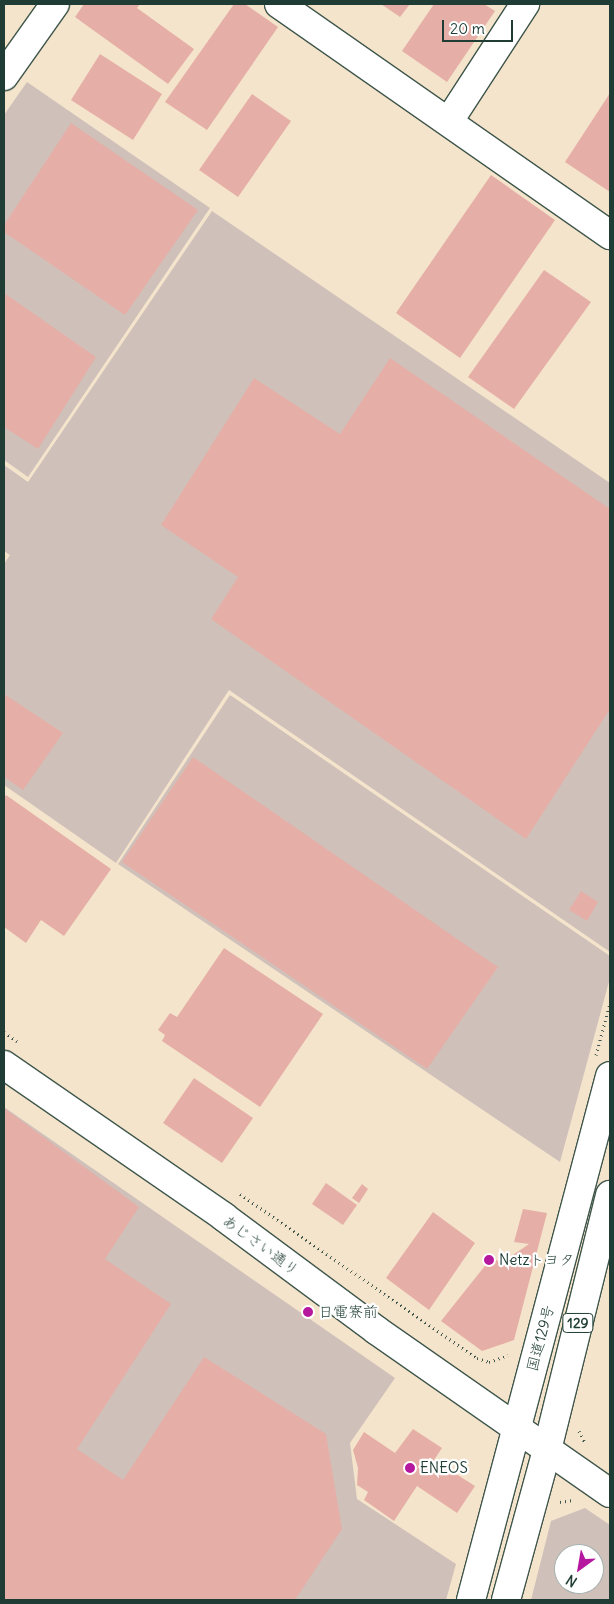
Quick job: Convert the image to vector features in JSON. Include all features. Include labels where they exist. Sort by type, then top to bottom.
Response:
[{"type":"main road","points":[[4,76],[55,4]]},
{"type":"main road","points":[[279,4],[610,235]]},
{"type":"main road","points":[[449,121],[526,4]]},
{"type":"main road","name":"あじさい通り","points":[[4,1065],[224,1218],[376,1330],[548,1450]]},
{"type":"main road","name":"国道129号","points":[[471,1600],[516,1428],[602,1068]]},
{"type":"main road","name":"129","points":[[506,1600],[548,1450],[610,1195]]},
{"type":"main road","points":[[548,1450],[610,1493]]},
{"type":"path","points":[[602,1068],[610,1003]]},
{"type":"path","points":[[4,1032],[20,1043]]},
{"type":"path","points":[[233,1190],[477,1358],[488,1362],[512,1352]]},
{"type":"shaded area","points":[[27,82],[210,208],[28,477],[4,460],[4,115]]},
{"type":"shaded area","points":[[212,211],[610,483],[610,952],[229,690],[116,863],[4,785],[4,564],[10,555],[4,551],[4,465],[28,482]]},
{"type":"shaded area","points":[[230,695],[610,956],[610,978],[560,1162],[118,864]]},
{"type":"shaded area","points":[[4,1107],[395,1378],[350,1443],[357,1499],[456,1564],[446,1600],[4,1600]]},
{"type":"shaded area","points":[[585,1508],[610,1525],[610,1600],[531,1600],[551,1521]]},
{"type":"building","points":[[84,4],[140,4],[137,8],[194,49],[168,84],[75,17]]},
{"type":"building","points":[[234,4],[245,4],[278,27],[207,130],[165,102]]},
{"type":"building","points":[[381,4],[410,4],[400,17]]},
{"type":"building","points":[[434,4],[484,4],[495,11],[447,82],[402,51]]},
{"type":"building","points":[[100,54],[162,94],[133,140],[71,100]]},
{"type":"building","points":[[610,93],[610,192],[565,162]]},
{"type":"building","points":[[252,94],[291,121],[238,197],[199,170]]},
{"type":"building","points":[[71,123],[198,210],[125,315],[4,232],[4,225]]},
{"type":"building","points":[[491,175],[555,220],[460,358],[396,313]]},
{"type":"building","points":[[544,270],[591,302],[514,409],[468,377]]},
{"type":"building","points":[[4,293],[96,357],[38,449],[4,427]]},
{"type":"building","points":[[390,358],[610,509],[610,709],[526,839],[211,619],[238,577],[161,525],[254,378],[340,434]]},
{"type":"building","points":[[4,694],[63,733],[23,790],[4,777]]},
{"type":"building","points":[[193,757],[498,967],[427,1069],[122,862]]},
{"type":"building","points":[[6,795],[111,869],[64,936],[41,920],[26,943],[4,927],[4,798]]},
{"type":"building","points":[[581,891],[598,902],[587,921],[569,910]]},
{"type":"building","points":[[224,948],[323,1014],[260,1107],[162,1041],[165,1035],[158,1030],[170,1013],[177,1017]]},
{"type":"building","points":[[194,1078],[253,1118],[222,1163],[163,1123]]},
{"type":"building","points":[[4,1108],[139,1207],[105,1259],[171,1304],[77,1449],[123,1480],[204,1357],[326,1434],[342,1529],[295,1600],[4,1600]]},
{"type":"building","points":[[326,1183],[357,1205],[343,1225],[312,1204]]},
{"type":"building","points":[[362,1184],[368,1189],[359,1203],[352,1198]]},
{"type":"building","points":[[523,1209],[547,1213],[514,1340],[482,1351],[441,1321],[492,1257],[501,1263],[529,1244],[514,1242]]},
{"type":"building","points":[[433,1212],[475,1243],[429,1310],[386,1278]]},
{"type":"building","points":[[413,1429],[442,1448],[434,1460],[475,1486],[457,1513],[417,1486],[394,1521],[364,1500],[368,1492],[357,1485],[358,1468],[353,1450],[364,1432],[395,1453]]},
{"type":"place","name":"Netzトヨタ","points":[[489,1260]]},
{"type":"place","name":"日電寮前","points":[[308,1312]]},
{"type":"place","name":"ENEOS","points":[[410,1468]]}]
